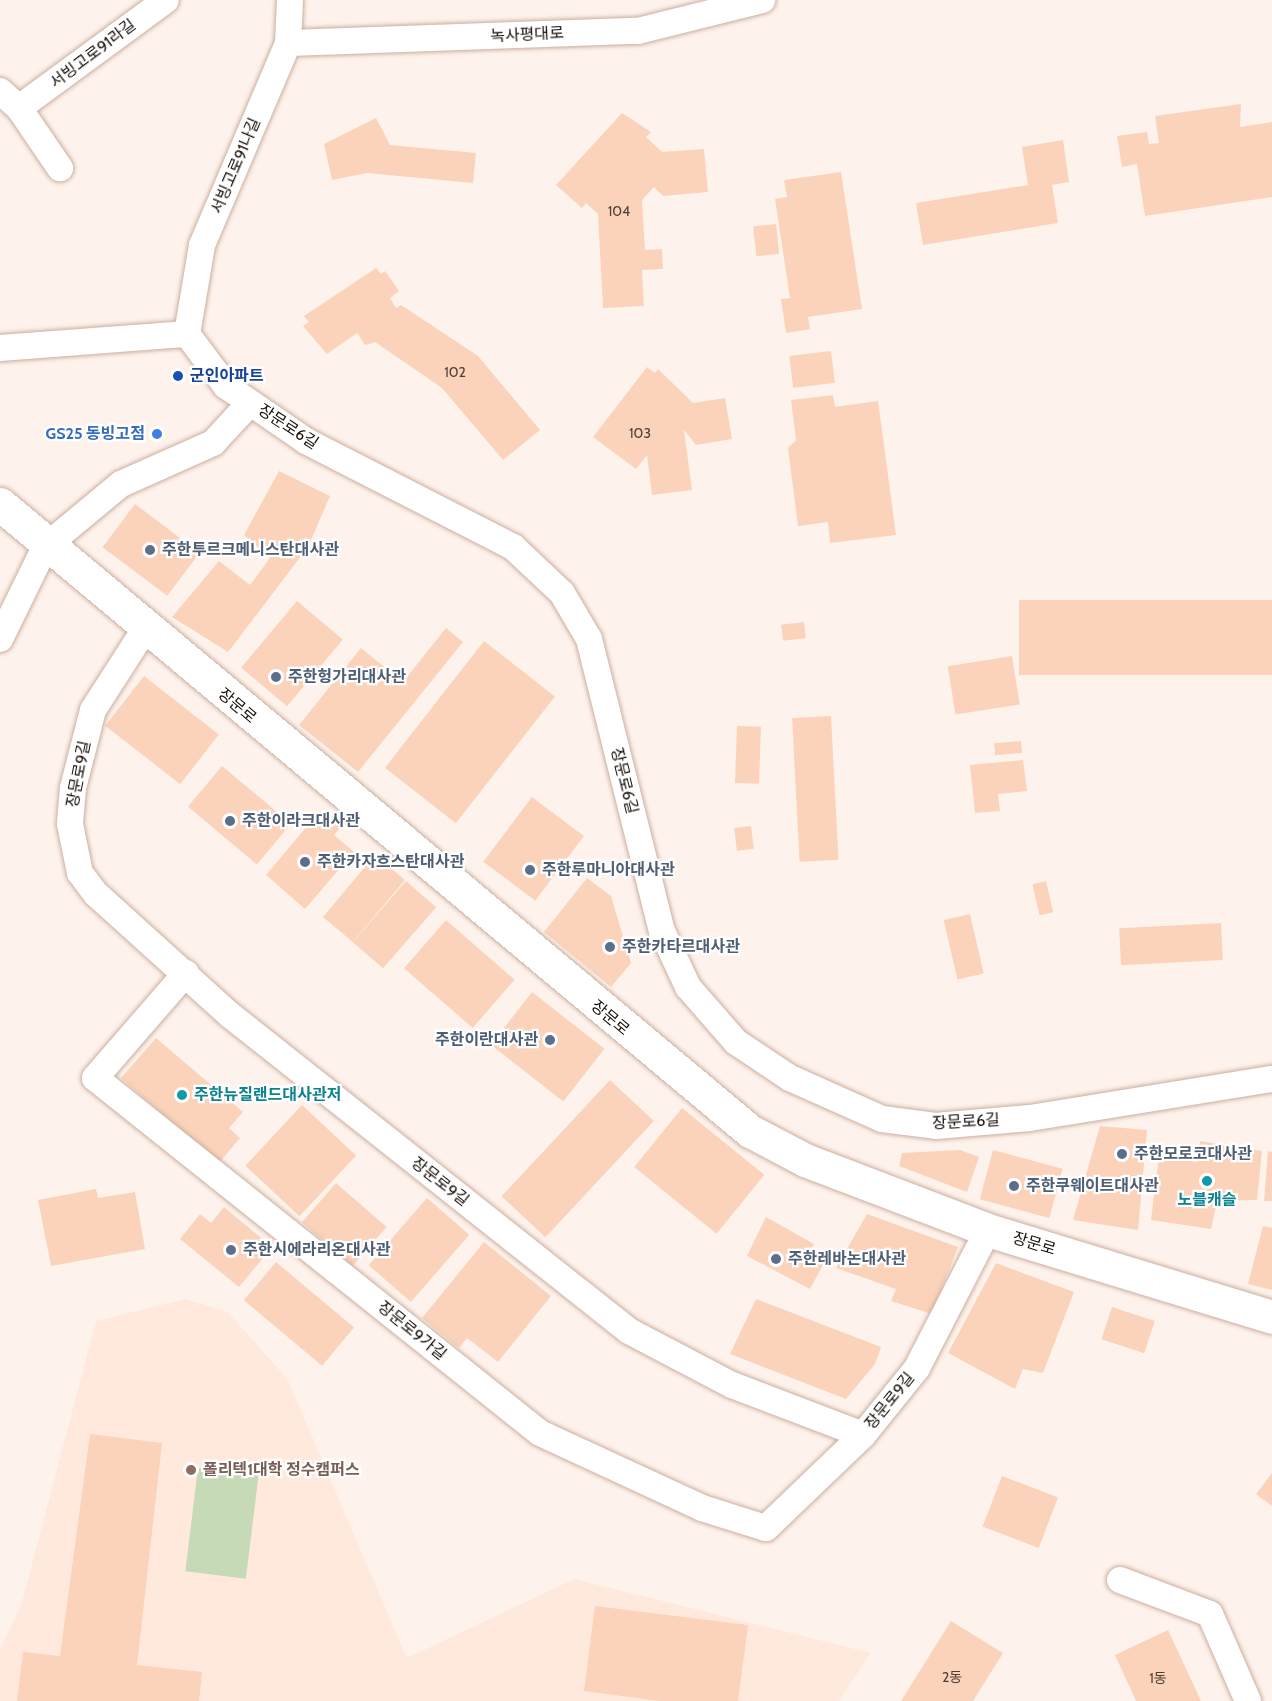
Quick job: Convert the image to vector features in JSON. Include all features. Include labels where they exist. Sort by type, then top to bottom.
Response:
[{"type":"street","name":"서빙고로91라길","points":[[19,108],[166,0]]},
{"type":"street","name":"서빙고로91나길","points":[[187,334],[202,245],[288,43],[290,0]]},
{"type":"street","name":"녹사평대로","points":[[288,43],[638,31],[762,0]]},
{"type":"street","points":[[0,91],[19,108],[60,168]]},
{"type":"street","points":[[0,348],[187,334]]},
{"type":"street","name":"장문로6길","points":[[187,334],[226,386],[250,403],[306,441],[513,548],[562,593],[589,639],[662,931],[688,987],[736,1042],[781,1072],[882,1119],[936,1126],[1030,1118],[1272,1079]]},
{"type":"street","points":[[0,639],[45,547],[121,484],[213,443],[250,403]]},
{"type":"street","name":"장문로","points":[[0,504],[45,547],[750,1131],[805,1160],[988,1230],[1272,1317]]},
{"type":"street","name":"장문로9길","points":[[145,629],[93,710],[70,824],[80,873],[96,894],[230,1015],[629,1331],[732,1385],[863,1435],[917,1368],[988,1230]]},
{"type":"street","name":"장문로9가길","points":[[186,973],[95,1078],[540,1433],[702,1508],[766,1528],[863,1435]]},
{"type":"street","points":[[1120,1580],[1209,1614],[1248,1701]]},
{"type":"shaded area","name":"폴리텍1대학 정수캠퍼스","points":[[186,1299],[228,1312],[288,1380],[407,1658],[574,1579],[871,1653],[839,1701],[0,1701],[0,1649],[21,1606],[96,1321]]},
{"type":"green space","points":[[198,1468],[259,1475],[246,1579],[185,1571]]},
{"type":"building","points":[[1241,104],[1240,127],[1272,122],[1272,197],[1145,216],[1137,164],[1122,167],[1117,136],[1147,132],[1149,144],[1159,143],[1155,116]]},
{"type":"building","points":[[622,113],[651,132],[646,137],[662,152],[704,149],[708,192],[663,196],[654,187],[642,200],[645,250],[662,249],[663,269],[642,270],[644,306],[603,308],[598,214],[586,203],[582,208],[556,185]]},
{"type":"building","points":[[376,118],[390,145],[476,153],[473,183],[367,173],[332,180],[324,144]]},
{"type":"building","points":[[1063,140],[1069,182],[1052,185],[1058,223],[923,245],[916,203],[1028,185],[1022,147]]},
{"type":"building","points":[[841,172],[862,309],[808,317],[810,329],[786,333],[781,299],[790,298],[775,199],[787,197],[784,180]]},
{"type":"building","points":[[776,224],[779,254],[756,256],[753,226]]},
{"type":"building","points":[[376,268],[381,274],[385,271],[399,291],[390,298],[396,308],[401,305],[478,356],[540,430],[503,460],[442,388],[375,342],[365,345],[357,333],[327,354],[303,326],[309,322],[304,316]]},
{"type":"building","points":[[831,351],[835,383],[793,388],[789,356]]},
{"type":"building","points":[[647,367],[655,373],[658,369],[693,403],[725,398],[732,439],[696,445],[684,430],[692,490],[652,495],[647,455],[636,469],[593,437]]},
{"type":"building","points":[[833,395],[835,407],[878,401],[896,535],[830,543],[828,522],[798,526],[788,448],[796,440],[791,400]]},
{"type":"building","points":[[279,471],[330,496],[308,547],[228,652],[172,617],[219,561],[250,585],[270,558],[244,535]]},
{"type":"building","name":"주한투르크메니스탄대사관","points":[[135,504],[200,553],[167,596],[103,547]]},
{"type":"building","points":[[1019,600],[1272,600],[1272,675],[1019,675]]},
{"type":"building","points":[[297,601],[343,640],[287,706],[241,668]]},
{"type":"building","points":[[804,622],[806,638],[783,641],[781,625]]},
{"type":"building","points":[[446,628],[463,642],[358,772],[299,725],[361,648],[403,682]]},
{"type":"building","points":[[484,641],[555,696],[456,823],[385,768]]},
{"type":"building","points":[[1012,656],[1020,704],[955,715],[948,666]]},
{"type":"building","points":[[144,676],[219,734],[180,784],[105,726]]},
{"type":"building","points":[[831,716],[839,860],[800,862],[792,718]]},
{"type":"building","points":[[737,726],[761,727],[759,784],[735,783]]},
{"type":"building","points":[[1021,741],[1022,753],[995,755],[994,743]]},
{"type":"building","points":[[1023,760],[1027,791],[998,794],[1000,811],[975,813],[970,765]]},
{"type":"building","points":[[222,766],[291,824],[257,864],[188,807]]},
{"type":"building","points":[[532,797],[584,836],[535,901],[483,862]]},
{"type":"building","points":[[320,811],[340,828],[334,835],[354,852],[305,909],[266,875]]},
{"type":"building","points":[[751,826],[754,849],[737,851],[734,828]]},
{"type":"building","points":[[375,855],[405,880],[353,942],[323,917]]},
{"type":"building","points":[[587,878],[611,896],[631,963],[611,987],[544,932]]},
{"type":"building","points":[[406,881],[436,907],[383,968],[353,942]]},
{"type":"building","points":[[1046,881],[1053,912],[1040,915],[1032,884]]},
{"type":"building","points":[[970,914],[984,973],[957,980],[944,920]]},
{"type":"building","points":[[446,920],[515,980],[473,1028],[404,968]]},
{"type":"building","points":[[1221,923],[1223,960],[1121,965],[1119,928]]},
{"type":"building","points":[[532,992],[604,1049],[563,1101],[491,1045]]},
{"type":"building","name":"주한뉴질랜드대사관저","points":[[156,1038],[243,1112],[229,1128],[240,1138],[219,1163],[121,1078]]},
{"type":"building","points":[[610,1080],[654,1121],[545,1237],[502,1196]]},
{"type":"building","points":[[302,1105],[356,1155],[300,1216],[245,1166]]},
{"type":"building","points":[[682,1108],[764,1175],[717,1234],[634,1167]]},
{"type":"building","points":[[1100,1126],[1147,1130],[1138,1230],[1073,1220]]},
{"type":"building","name":"노블캐슬","points":[[1200,1141],[1262,1151],[1257,1200],[1217,1201],[1211,1229],[1151,1220],[1159,1156],[1197,1162]]},
{"type":"building","points":[[960,1150],[979,1157],[967,1192],[899,1166],[902,1153]]},
{"type":"building","points":[[993,1150],[1063,1169],[1049,1218],[980,1199]]},
{"type":"building","points":[[1268,1151],[1272,1152],[1272,1201],[1264,1201]]},
{"type":"building","points":[[336,1183],[387,1227],[352,1266],[302,1222]]},
{"type":"building","points":[[96,1189],[98,1198],[135,1192],[145,1249],[51,1266],[38,1200]]},
{"type":"building","points":[[427,1198],[469,1235],[411,1302],[369,1265]]},
{"type":"building","points":[[224,1207],[272,1247],[239,1287],[180,1239],[200,1214],[211,1223]]},
{"type":"building","points":[[867,1214],[958,1247],[932,1314],[891,1301],[896,1289],[836,1268]]},
{"type":"building","points":[[766,1217],[814,1244],[808,1255],[824,1263],[810,1289],[747,1256]]},
{"type":"building","points":[[1263,1226],[1272,1228],[1272,1290],[1248,1284]]},
{"type":"building","points":[[484,1242],[551,1296],[498,1362],[467,1338],[459,1348],[422,1318]]},
{"type":"building","points":[[276,1262],[354,1328],[322,1366],[244,1300]]},
{"type":"building","points":[[996,1263],[1074,1292],[1043,1373],[1023,1369],[1015,1389],[948,1353]]},
{"type":"building","points":[[756,1299],[881,1347],[875,1364],[846,1399],[730,1354]]},
{"type":"building","points":[[1112,1307],[1155,1321],[1144,1353],[1101,1339]]},
{"type":"building","points":[[90,1434],[162,1443],[137,1665],[202,1672],[199,1701],[17,1701],[23,1652],[60,1656]]},
{"type":"building","points":[[1272,1473],[1272,1506],[1256,1494]]},
{"type":"building","points":[[1002,1476],[1058,1498],[1039,1548],[983,1526]]},
{"type":"building","points":[[595,1606],[748,1625],[738,1701],[660,1701],[584,1691]]},
{"type":"building","points":[[951,1621],[1003,1653],[973,1701],[901,1701]]},
{"type":"building","points":[[1168,1630],[1201,1701],[1136,1701],[1115,1655]]},
{"type":"place","name":"군인아파트","points":[[178,376]]},
{"type":"place","name":"GS25 동빙고점","points":[[157,434]]},
{"type":"place","name":"주한투르크메니스탄대사관","points":[[150,550]]},
{"type":"place","name":"주한헝가리대사관","points":[[276,677]]},
{"type":"place","name":"주한이라크대사관","points":[[230,821]]},
{"type":"place","name":"주한카자흐스탄대사관","points":[[305,862]]},
{"type":"place","name":"주한루마니아대사관","points":[[530,870]]},
{"type":"place","name":"주한카타르대사관","points":[[610,947]]},
{"type":"place","name":"주한이란대사관","points":[[550,1040]]},
{"type":"place","name":"주한뉴질랜드대사관저","points":[[182,1095]]},
{"type":"place","name":"주한모로코대사관","points":[[1122,1154]]},
{"type":"place","name":"노블캐슬","points":[[1207,1181]]},
{"type":"place","name":"주한쿠웨이트대사관","points":[[1014,1186]]},
{"type":"place","name":"주한시에라리온대사관","points":[[231,1250]]},
{"type":"place","name":"주한레바논대사관","points":[[776,1259]]},
{"type":"place","name":"폴리텍1대학 정수캠퍼스","points":[[191,1470]]}]
